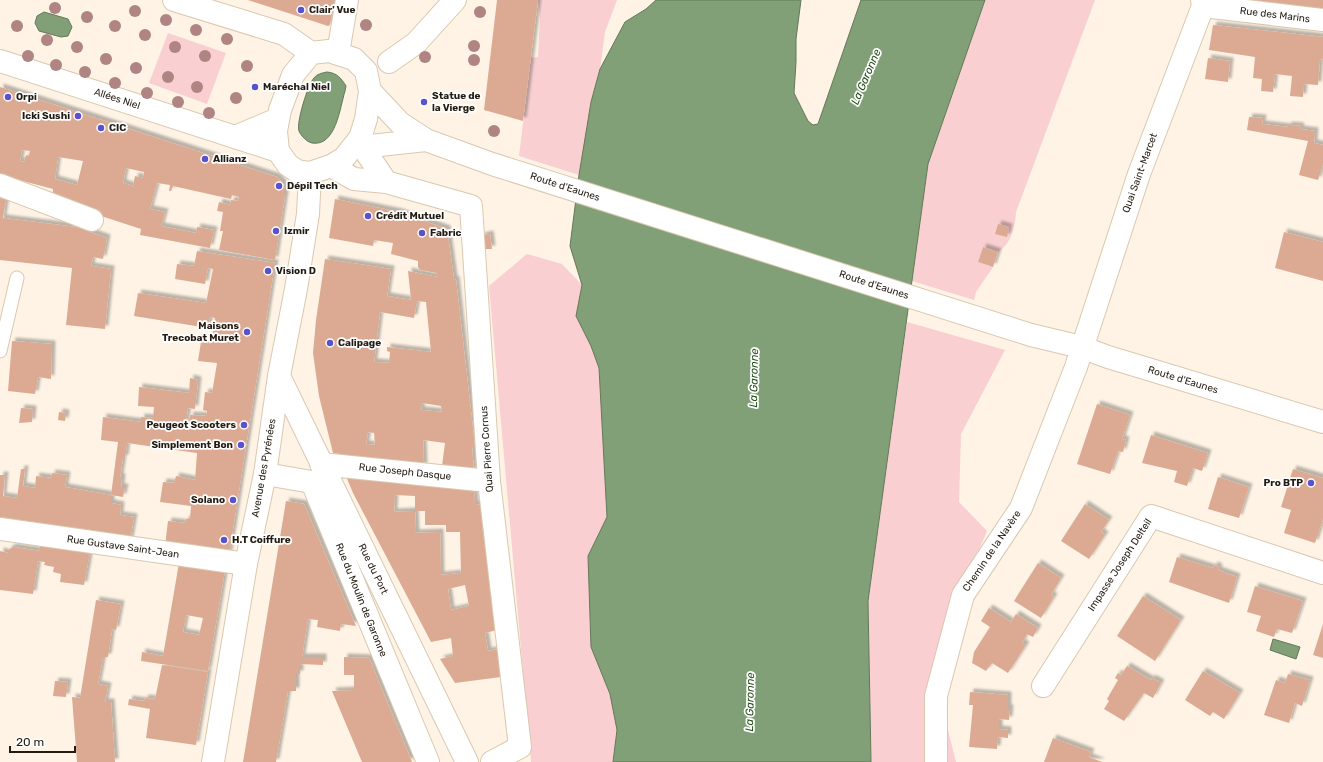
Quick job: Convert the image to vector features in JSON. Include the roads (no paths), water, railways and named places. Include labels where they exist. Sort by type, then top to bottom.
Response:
[{"type":"street","points":[[174,0],[198,4],[284,34],[311,53],[329,51],[338,53],[354,59],[376,73]]},
{"type":"street","points":[[338,53],[347,0]]},
{"type":"street","points":[[311,53],[293,75],[278,118],[276,131],[278,151],[288,165],[297,171],[310,173],[331,166],[344,158],[357,147],[366,119],[376,73],[416,44],[456,0]]},
{"type":"street","name":"Rue des Marins","points":[[1203,3],[1323,20]]},
{"type":"street","name":"Quai Saint-Marcet","points":[[1081,347],[1139,174],[1203,3]]},
{"type":"street","name":"Allées Niel","points":[[0,60],[278,151]]},
{"type":"street","name":"Route d'Eaunes","points":[[376,73],[400,123],[426,140],[492,164],[1031,335],[1081,347],[1108,358],[1323,422]]},
{"type":"street","points":[[235,137],[278,118]]},
{"type":"street","name":"Route d'Eaunes","points":[[357,147],[426,140]]},
{"type":"street","points":[[357,147],[386,182]]},
{"type":"street","name":"Quai Pierre Cornus","points":[[331,166],[354,179],[386,182],[471,206],[489,481],[520,747],[492,762]]},
{"type":"street","name":"Avenue des Pyrénées","points":[[214,762],[246,564],[265,474],[279,376],[308,214],[310,173]]},
{"type":"street","points":[[0,185],[92,220]]},
{"type":"street","name":"Chemin de la Navère","points":[[936,762],[936,696],[963,595],[1021,508],[1076,367],[1081,347]]},
{"type":"street","name":"Rue du Port","points":[[279,376],[467,762]]},
{"type":"street","name":"Rue Joseph Dasque","points":[[321,464],[489,481]]},
{"type":"street","name":"Rue du Moulin de Garonne","points":[[265,474],[312,482],[428,762]]},
{"type":"street","name":"Impasse Joseph Delteil","points":[[1043,686],[1151,516],[1323,573]]},
{"type":"street","name":"Rue Gustave Saint-Jean","points":[[0,529],[246,564]]},
{"type":"lane","points":[[0,351],[17,278]]},
{"type":"water","name":"La Garonne","points":[[656,0],[801,0],[796,39],[794,93],[808,121],[813,125],[818,124],[861,0],[985,0],[928,164],[868,601],[871,762],[613,762],[617,730],[610,694],[591,647],[588,556],[607,517],[599,368],[591,346],[576,316],[582,285],[570,246],[579,175],[591,102],[600,69],[625,22],[646,9]]},
{"type":"water","points":[[44,12],[68,19],[72,27],[68,36],[61,37],[39,31],[35,23],[37,16]]},
{"type":"water","points":[[321,73],[333,73],[340,78],[346,86],[345,91],[339,116],[332,133],[327,139],[320,143],[312,143],[301,135],[299,131],[299,120],[306,95],[314,78]]},
{"type":"water","points":[[1273,639],[1300,647],[1296,659],[1270,650]]},
{"type":"place","name":"Clair' Vue","points":[[301,10]]},
{"type":"place","name":"Maréchal Niel","points":[[255,87]]},
{"type":"place","name":"Orpi","points":[[8,97]]},
{"type":"place","name":"Statue de la Vierge","points":[[424,102]]},
{"type":"place","name":"Icki Sushi","points":[[78,116]]},
{"type":"place","name":"CIC","points":[[101,128]]},
{"type":"place","name":"Allianz","points":[[205,159]]},
{"type":"place","name":"Dépil Tech","points":[[279,186]]},
{"type":"place","name":"Crédit Mutuel","points":[[368,216]]},
{"type":"place","name":"Izmir","points":[[276,231]]},
{"type":"place","name":"Fabric","points":[[422,233]]},
{"type":"place","name":"Vision D","points":[[268,271]]},
{"type":"place","name":"Maisons Trecobat Muret","points":[[247,332]]},
{"type":"place","name":"Calipage","points":[[330,343]]},
{"type":"place","name":"Peugeot Scooters","points":[[244,425]]},
{"type":"place","name":"Simplement Bon","points":[[241,445]]},
{"type":"place","name":"Pro BTP","points":[[1311,483]]},
{"type":"place","name":"Solano","points":[[233,500]]},
{"type":"place","name":"H.T Coiffure","points":[[224,540]]}]
